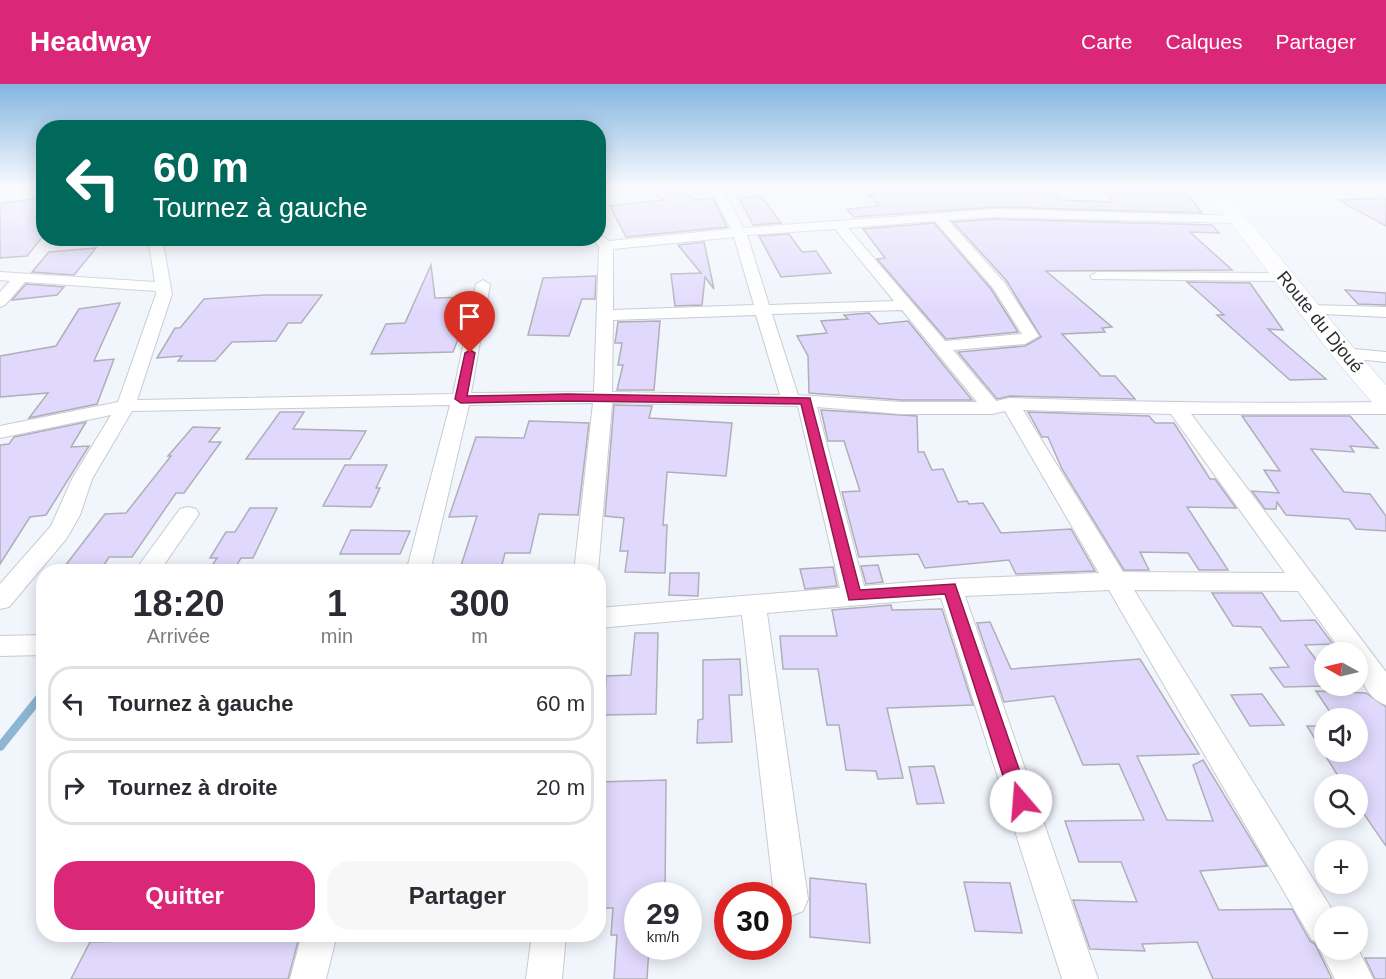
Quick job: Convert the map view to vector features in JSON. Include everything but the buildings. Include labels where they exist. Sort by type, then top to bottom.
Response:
[{"type":"main road","name":"Route du Djoué","points":[[1246,230],[1343,353],[1386,401]]},
{"type":"street","points":[[606,241],[771,230]]},
{"type":"street","points":[[843,230],[940,346],[1001,406],[1115,581],[1314,911]]},
{"type":"street","points":[[940,346],[1025,339],[1031,336],[1030,331],[999,285],[949,230]]},
{"type":"street","points":[[739,232],[764,311],[799,401],[854,596]]},
{"type":"street","points":[[0,600],[59,532],[69,515],[82,479],[126,406],[164,294],[155,246]]},
{"type":"street","points":[[587,564],[603,398],[605,315],[602,246]]},
{"type":"street","points":[[0,276],[162,286]]},
{"type":"street","points":[[1097,276],[1282,277]]},
{"type":"street","points":[[0,302],[21,277]]},
{"type":"street","points":[[420,564],[461,399],[483,284]]},
{"type":"street","points":[[605,315],[906,305]]},
{"type":"street","points":[[1309,310],[1386,312]]},
{"type":"street","points":[[1343,353],[1386,357]]},
{"type":"street","points":[[0,432],[126,406],[461,399],[603,398],[799,401],[901,408],[1001,406],[1175,406],[1248,410],[1386,408]]},
{"type":"street","points":[[1175,406],[1348,642]]},
{"type":"street","points":[[152,564],[188,514]]},
{"type":"street","points":[[606,617],[950,588],[1115,581],[1304,582]]},
{"type":"street","points":[[950,588],[1080,979]]},
{"type":"street","points":[[753,604],[789,882]]},
{"type":"street","points":[[0,646],[36,645]]},
{"type":"street","points":[[1368,669],[1386,693]]},
{"type":"street","points":[[308,979],[318,942]]},
{"type":"street","points":[[544,979],[548,942]]},
{"type":"street","points":[[1344,960],[1355,979]]},
{"type":"waterway","points":[[0,747],[36,702]]},
{"type":"route","points":[[470,353],[461,399],[806,401],[854,596],[950,588],[1021,801]]}]
